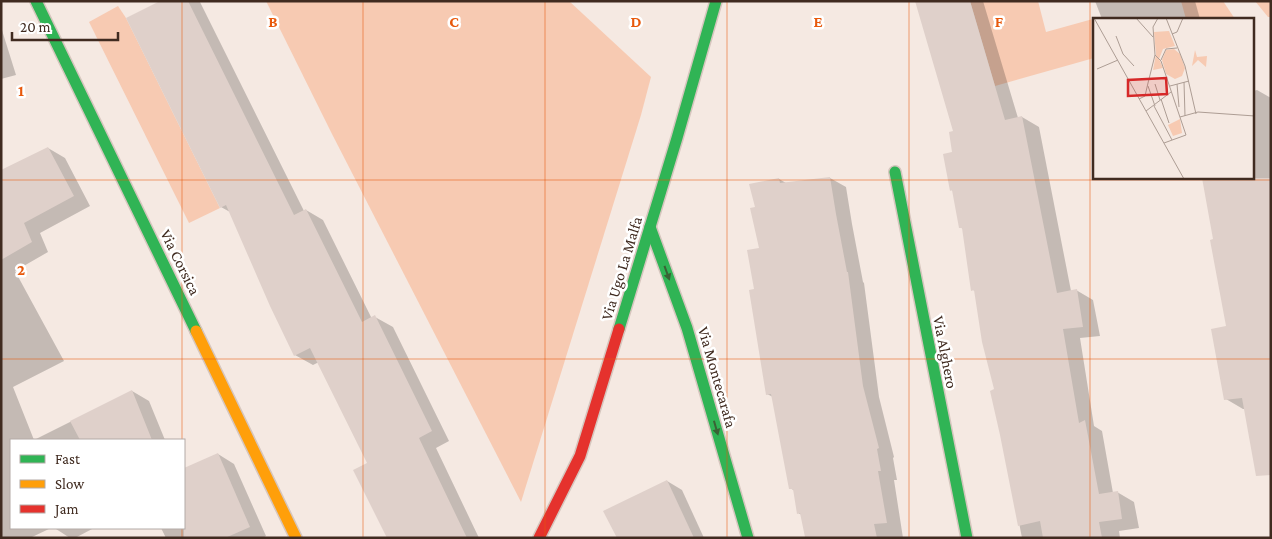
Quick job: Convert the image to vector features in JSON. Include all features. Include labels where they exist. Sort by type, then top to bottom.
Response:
[{"type":"street","name":"Via Corsica","points":[[36,1],[296,538]]},
{"type":"street","name":"Via Ugo La Malfa","points":[[539,538],[580,456],[677,138],[716,1]]},
{"type":"street","name":"Via Alghero","points":[[894,172],[966,538]]},
{"type":"street","name":"Via Montecarafa","points":[[650,227],[687,328],[748,538]]},
{"type":"shaded area","points":[[266,1],[569,1],[651,77],[641,115],[521,502],[332,134]]},
{"type":"shaded area","points":[[970,1],[1038,1],[1046,32],[1093,19],[1093,58],[995,86]]},
{"type":"shaded area","points":[[1181,1],[1223,1],[1234,18],[1186,18]]},
{"type":"shaded area","points":[[1255,1],[1271,1],[1271,17],[1268,17]]},
{"type":"shaded area","points":[[118,6],[126,18],[220,208],[189,223],[89,22]]},
{"type":"building","points":[[160,1],[188,1],[294,215],[306,209],[362,322],[375,315],[432,431],[419,438],[467,538],[387,538],[353,470],[367,463],[310,348],[294,356],[226,205],[220,208],[126,18]]},
{"type":"building","points":[[915,1],[970,1],[1005,120],[1022,116],[1057,293],[1077,289],[1083,327],[1063,329],[1079,423],[1085,420],[1099,494],[1118,491],[1122,519],[1099,522],[1102,538],[1043,538],[1040,521],[1018,526],[990,391],[994,389],[982,342],[974,290],[971,291],[962,228],[959,228],[943,154],[952,152],[949,132],[953,131]]},
{"type":"building","points":[[48,147],[74,196],[24,223],[32,242],[1,260],[1,170]]},
{"type":"building","points":[[830,177],[848,272],[863,386],[879,448],[877,449],[881,471],[878,471],[887,523],[874,524],[877,538],[805,537],[800,513],[797,514],[793,489],[789,489],[771,394],[766,395],[749,290],[754,289],[747,250],[759,248],[750,208],[755,207],[749,184],[779,178],[780,183]]},
{"type":"building","points":[[1271,178],[1271,475],[1256,476],[1242,398],[1224,400],[1211,329],[1226,326],[1210,240],[1213,239],[1202,179]]},
{"type":"building","points":[[132,390],[152,439],[79,439],[70,421]]},
{"type":"building","points":[[218,453],[250,527],[225,538],[184,538],[185,468]]},
{"type":"building","points":[[667,480],[694,538],[617,538],[603,511]]},
{"type":"traffic: fast","points":[[36,1],[196,331]]},
{"type":"traffic: fast","points":[[619,329],[716,1]]},
{"type":"traffic: fast","points":[[895,172],[967,538]]},
{"type":"traffic: fast","points":[[650,227],[687,328],[748,538]]},
{"type":"traffic: slow","points":[[196,331],[296,538]]},
{"type":"traffic: jam","points":[[539,538],[580,456],[619,329]]}]
